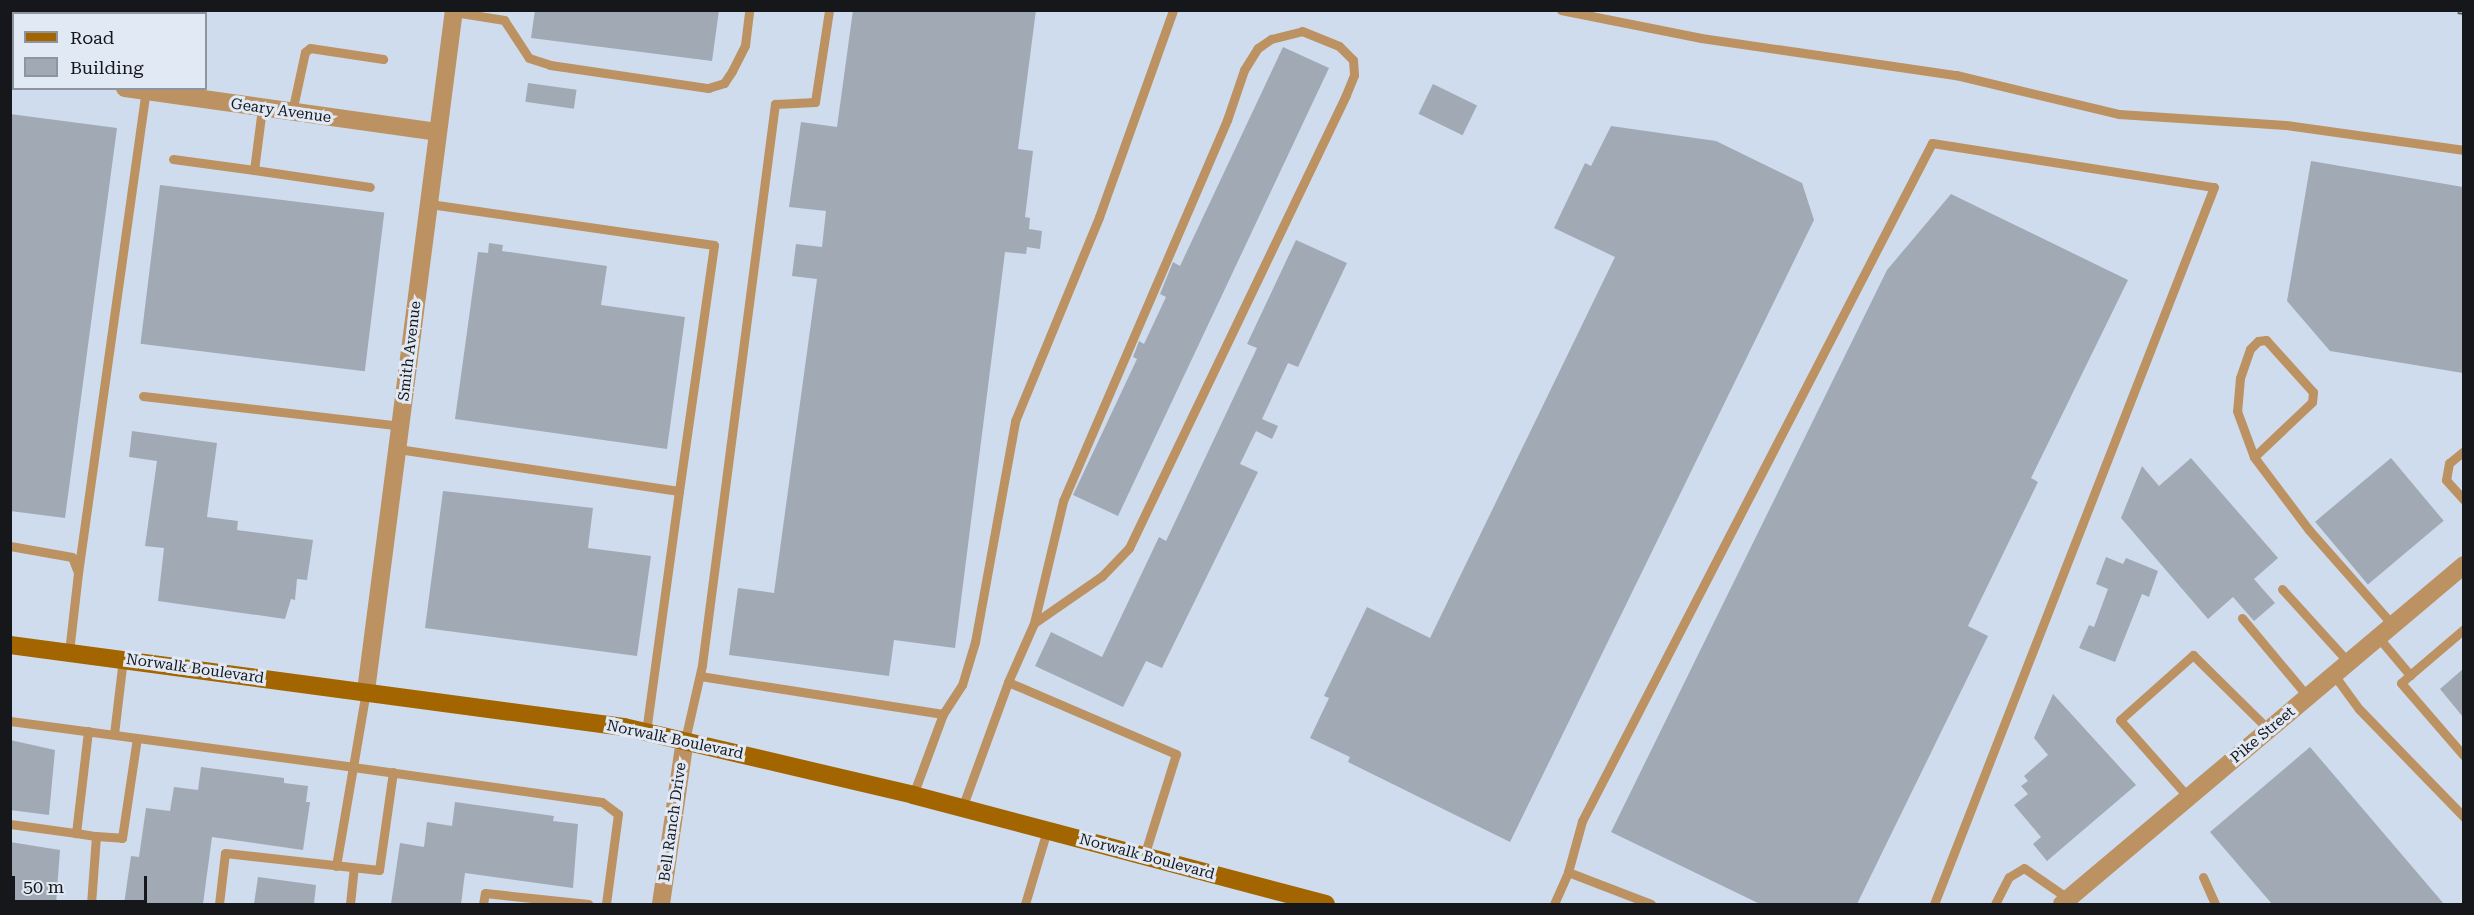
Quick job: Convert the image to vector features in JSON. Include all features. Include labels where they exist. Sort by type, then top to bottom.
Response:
[{"type":"main road","name":"Norwalk Boulevard","points":[[10,645],[366,691],[646,732],[913,795],[1326,904]]},
{"type":"street","name":"Smith Avenue","points":[[366,691],[454,11]]},
{"type":"street","name":"Geary Avenue","points":[[136,90],[437,132]]},
{"type":"street","name":"Pike Street","points":[[2068,903],[2463,565]]},
{"type":"street","name":"Bell Ranch Drive","points":[[661,904],[685,740]]},
{"type":"lane","points":[[454,11],[504,20],[529,58],[550,65],[708,87],[724,83],[732,71],[745,45],[749,10]]},
{"type":"lane","points":[[685,740],[700,676],[775,104],[814,102],[829,10]]},
{"type":"lane","points":[[913,795],[943,714],[962,685],[975,642],[1015,421],[1099,217],[1173,10]]},
{"type":"lane","points":[[1561,10],[1701,38],[1956,75],[2119,114],[2286,125],[2463,150]]},
{"type":"lane","points":[[962,808],[1008,682],[1034,623],[1063,501],[1227,120],[1244,70],[1258,48],[1271,39],[1302,31],[1340,46],[1353,60],[1354,75],[1346,95],[1129,548],[1102,576],[1034,623]]},
{"type":"lane","points":[[292,112],[305,52],[310,48],[382,59]]},
{"type":"lane","points":[[69,652],[78,573],[146,92]]},
{"type":"lane","points":[[254,171],[262,108]]},
{"type":"lane","points":[[1554,904],[1568,872],[1582,821],[1932,143],[2214,187],[1934,904]]},
{"type":"lane","points":[[173,159],[370,187]]},
{"type":"lane","points":[[428,204],[714,245],[646,732]]},
{"type":"lane","points":[[2254,457],[2312,402],[2313,392],[2266,340],[2258,341],[2250,349],[2240,378],[2237,411],[2254,457],[2309,530],[2392,624]]},
{"type":"lane","points":[[143,396],[401,426]]},
{"type":"lane","points":[[398,449],[680,490]]},
{"type":"lane","points":[[2463,451],[2449,463],[2446,480],[2463,500]]},
{"type":"lane","points":[[10,546],[72,557],[78,573]]},
{"type":"lane","points":[[2282,589],[2349,663]]},
{"type":"lane","points":[[2242,618],[2308,697]]},
{"type":"lane","points":[[2463,629],[2401,683],[2463,756]]},
{"type":"lane","points":[[2378,637],[2410,675]]},
{"type":"lane","points":[[2189,798],[2120,720],[2193,655],[2269,730]]},
{"type":"lane","points":[[114,734],[123,659]]},
{"type":"lane","points":[[2334,675],[2359,709],[2463,817]]},
{"type":"lane","points":[[700,676],[943,714]]},
{"type":"lane","points":[[1008,682],[1176,754],[1144,856]]},
{"type":"lane","points":[[336,866],[366,691]]},
{"type":"lane","points":[[10,721],[602,802],[618,814],[606,904]]},
{"type":"lane","points":[[76,833],[88,731]]},
{"type":"lane","points":[[10,824],[122,838],[137,738]]},
{"type":"lane","points":[[219,904],[225,853],[379,870],[393,772]]},
{"type":"lane","points":[[1025,904],[1047,830]]},
{"type":"lane","points":[[91,904],[96,836]]},
{"type":"lane","points":[[350,904],[354,868]]},
{"type":"lane","points":[[1995,904],[2009,877],[2024,868],[2068,903]]},
{"type":"lane","points":[[1568,872],[1651,904]]},
{"type":"lane","points":[[2203,877],[2215,904]]},
{"type":"lane","points":[[483,904],[485,892],[588,904]]},
{"type":"shaded area","points":[[11,11],[2463,11],[2463,904],[11,904]]},
{"type":"building","points":[[535,10],[719,10],[712,61],[531,38]]},
{"type":"building","points":[[853,10],[1036,10],[1018,149],[1033,151],[1025,217],[1030,218],[1029,229],[1042,231],[1040,249],[1027,247],[1026,254],[1005,252],[955,648],[894,640],[889,676],[729,655],[738,588],[774,593],[817,279],[792,276],[796,244],[822,247],[826,211],[789,207],[801,122],[837,127]]},
{"type":"building","points":[[1283,47],[1329,68],[1118,516],[1073,495],[1137,359],[1133,357],[1139,341],[1144,344],[1166,297],[1160,294],[1173,262],[1180,266]]},
{"type":"building","points":[[528,83],[577,90],[574,109],[525,102]]},
{"type":"building","points":[[1433,84],[1477,105],[1463,135],[1419,114]]},
{"type":"building","points":[[10,114],[117,128],[65,518],[10,511]]},
{"type":"building","points":[[1611,126],[1716,141],[1802,183],[1814,220],[1510,842],[1348,762],[1350,757],[1310,738],[1329,698],[1324,696],[1367,607],[1430,638],[1615,257],[1554,228],[1585,163],[1591,166]]},
{"type":"building","points":[[2311,161],[2463,187],[2463,373],[2330,351],[2287,301]]},
{"type":"building","points":[[160,185],[384,213],[365,371],[141,344]]},
{"type":"building","points":[[1951,194],[2128,280],[2031,478],[2038,482],[1968,626],[1988,636],[1857,904],[1760,904],[1611,832],[1887,270]]},
{"type":"building","points":[[1296,240],[1347,263],[1298,367],[1288,363],[1262,419],[1278,426],[1272,439],[1256,431],[1240,464],[1258,472],[1162,668],[1146,661],[1123,707],[1035,666],[1051,632],[1102,657],[1159,537],[1166,541],[1257,348],[1247,344]]},
{"type":"building","points":[[489,243],[503,245],[502,251],[607,266],[601,305],[685,317],[667,449],[455,419],[478,252],[488,253]]},
{"type":"building","points":[[132,431],[217,443],[207,517],[238,521],[237,530],[313,540],[307,580],[297,579],[295,600],[291,599],[285,619],[158,601],[164,548],[145,546],[157,461],[129,457]]},
{"type":"building","points":[[2191,458],[2278,558],[2254,579],[2275,603],[2254,621],[2233,597],[2208,619],[2121,518],[2142,466],[2159,486]]},
{"type":"building","points":[[2391,458],[2444,521],[2368,584],[2315,522]]},
{"type":"building","points":[[443,491],[593,508],[588,548],[651,556],[637,656],[425,628]]},
{"type":"building","points":[[2106,557],[2123,564],[2126,558],[2158,571],[2149,597],[2142,594],[2115,662],[2079,648],[2089,625],[2094,627],[2108,589],[2096,584]]},
{"type":"building","points":[[2463,669],[2463,717],[2440,689]]},
{"type":"building","points":[[2053,694],[2136,785],[2047,861],[2033,844],[2041,837],[2014,805],[2028,794],[2021,786],[2028,781],[2024,776],[2048,755],[2034,738]]},
{"type":"building","points":[[10,740],[55,750],[49,815],[10,810]]},
{"type":"building","points":[[2310,747],[2444,904],[2272,904],[2210,832]]},
{"type":"building","points":[[201,767],[284,778],[284,783],[308,786],[306,802],[310,802],[303,850],[212,837],[203,904],[124,904],[131,856],[139,857],[146,808],[170,811],[174,787],[198,790]]},
{"type":"building","points":[[455,802],[554,816],[553,821],[578,824],[573,888],[465,873],[461,904],[391,904],[400,843],[424,847],[427,822],[452,826]]},
{"type":"building","points":[[10,842],[60,850],[56,904],[10,904]]},
{"type":"building","points":[[258,877],[316,885],[314,904],[254,904]]},
{"type":"railway","points":[[2458,10],[2464,11]]}]
